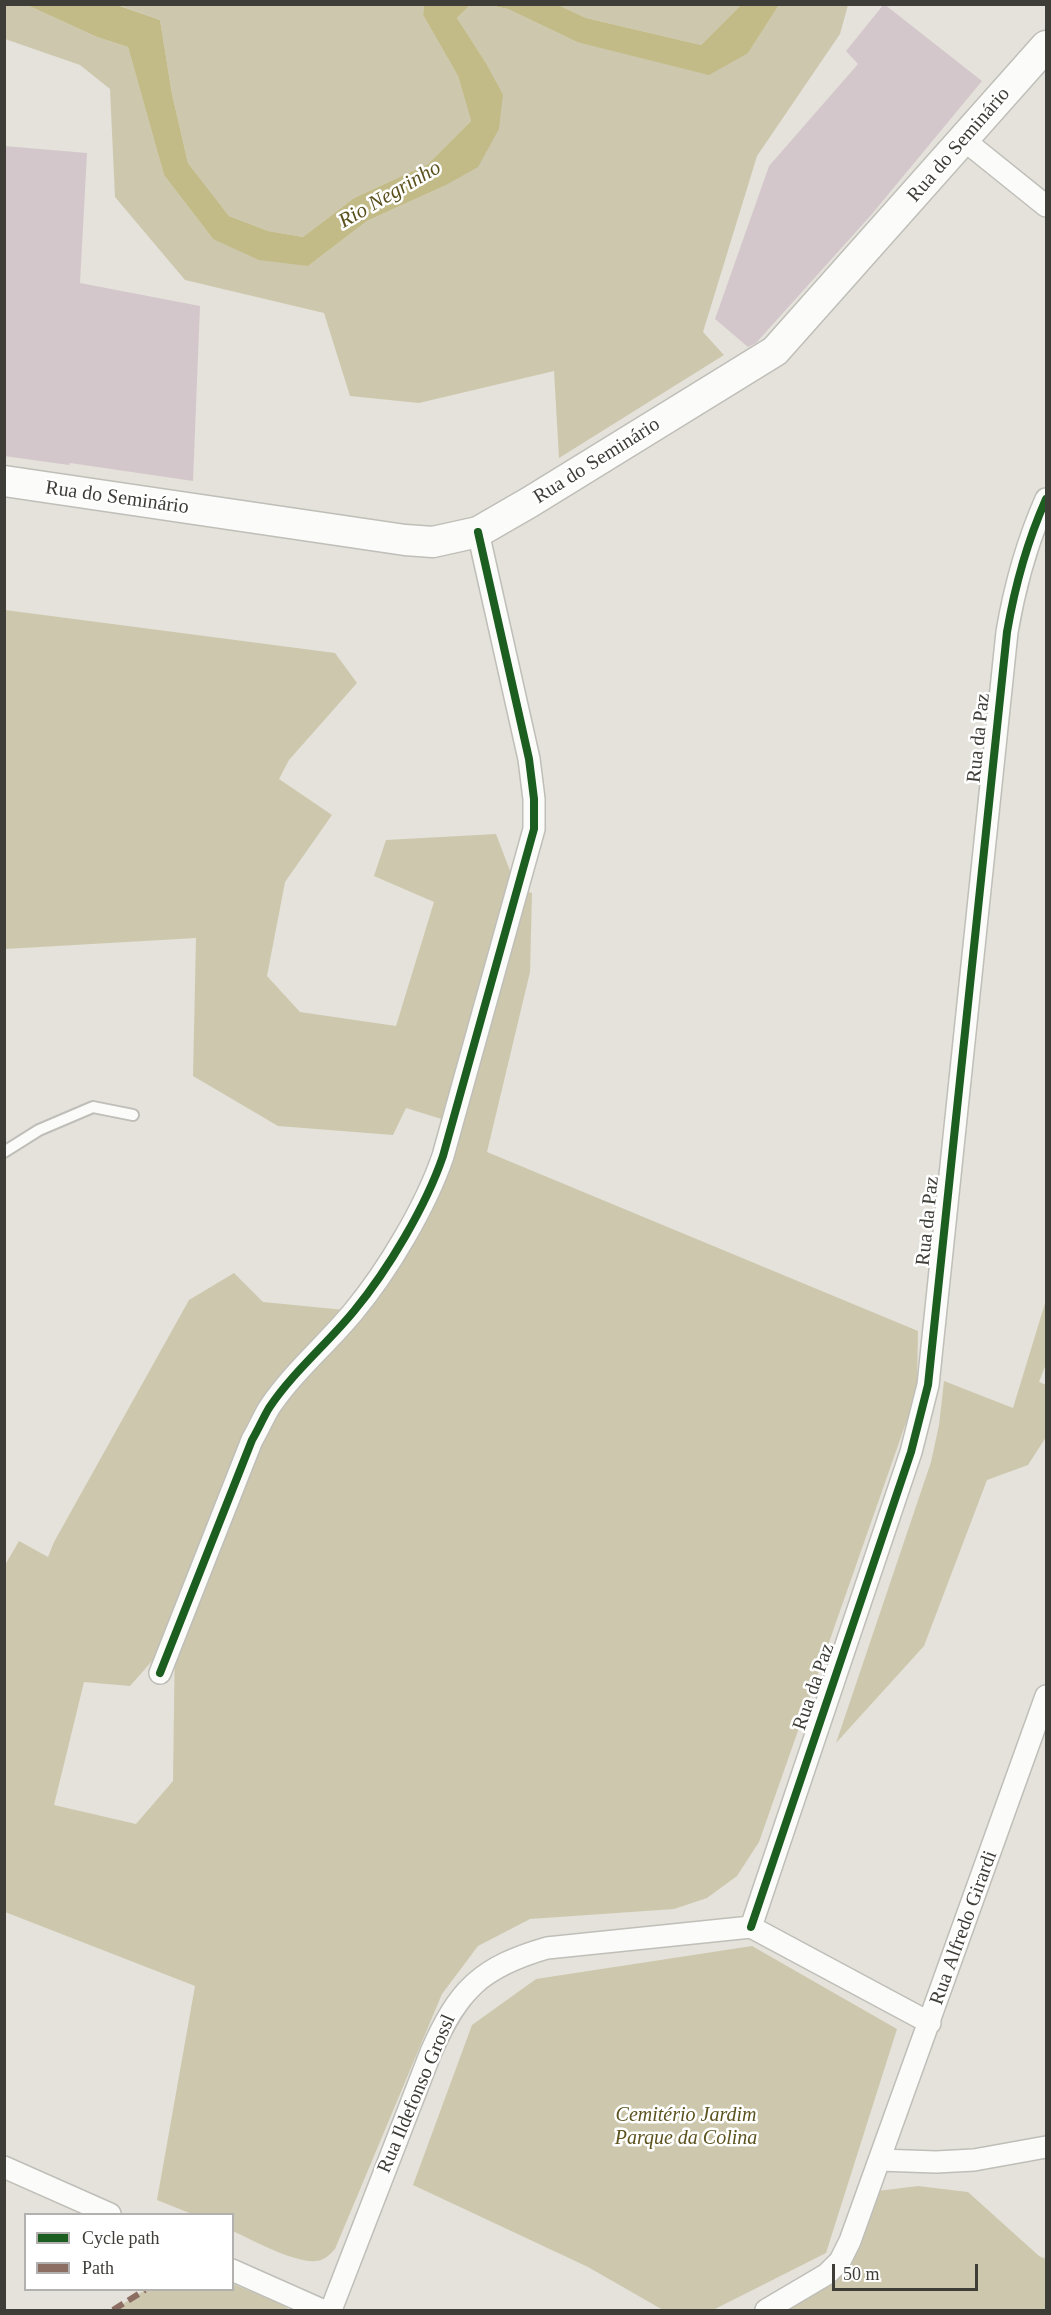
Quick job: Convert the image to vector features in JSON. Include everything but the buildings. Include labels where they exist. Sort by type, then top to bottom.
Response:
[{"type":"street","name":"Rua do Seminário","points":[[4,481],[405,540],[433,542],[478,532],[775,351],[1047,46]]},
{"type":"street","points":[[964,140],[1047,206]]},
{"type":"street","name":"Rua da Paz","points":[[750,1927],[911,1452],[928,1385],[1007,632],[1019,571],[1035,524],[1047,499]]},
{"type":"street","points":[[160,1673],[252,1440],[269,1408],[354,1311],[371,1288],[435,1182],[517,890],[534,829],[534,799],[529,759],[478,532]]},
{"type":"street","name":"Rua Alfredo Girardi","points":[[766,2310],[827,2274],[840,2261],[850,2241],[1047,1696]]},
{"type":"street","points":[[750,1927],[930,2023]]},
{"type":"street","name":"Rua Ildefonso Grossl","points":[[331,2310],[430,2052],[442,2026],[471,1985],[490,1971],[518,1956],[547,1948],[750,1927]]},
{"type":"street","points":[[880,2160],[936,2162],[974,2160],[1047,2147]]},
{"type":"street","points":[[4,2167],[108,2213]]},
{"type":"street","points":[[234,2271],[322,2310]]},
{"type":"lane","points":[[4,1152],[39,1130],[93,1107],[134,1115]]},
{"type":"green space","points":[[5,5],[27,5],[97,37],[128,47],[164,175],[213,239],[308,266],[367,221],[444,186],[503,94],[457,18],[470,5],[489,5],[508,9],[577,42],[748,53],[779,5],[848,5],[840,34],[757,156],[703,332],[724,355],[559,458],[554,371],[419,403],[350,396],[324,313],[185,280],[115,197],[110,89],[80,65],[5,39]]},
{"type":"green space","points":[[118,5],[424,5],[423,15],[458,76],[471,121],[428,164],[354,198],[303,237],[268,231],[229,216],[188,163],[172,94],[160,20]]},
{"type":"green space","points":[[558,5],[741,5],[701,45],[586,18]]},
{"type":"green space","points":[[5,610],[335,653],[357,683],[289,760],[279,779],[332,815],[285,882],[267,976],[300,1012],[396,1026],[434,902],[374,876],[386,840],[496,834],[517,889],[532,893],[530,972],[487,1152],[918,1331],[917,1384],[908,1417],[759,1842],[737,1876],[707,1898],[674,1909],[530,1919],[478,1946],[442,1994],[335,2249],[327,2257],[312,2261],[289,2256],[234,2231],[234,2213],[190,2213],[157,2200],[195,1986],[5,1912],[5,1565],[19,1541],[48,1557],[54,1542],[189,1300],[234,1273],[263,1302],[355,1311],[377,1280],[451,1122],[406,1108],[393,1135],[278,1126],[193,1076],[196,938],[5,949]],"holes":[[[175,1635],[173,1781],[136,1824],[54,1805],[84,1682],[130,1686]]]},
{"type":"green space","points":[[1046,1300],[1046,1364],[1039,1382],[1046,1385],[1046,1437],[1028,1465],[987,1480],[924,1646],[836,1743],[931,1462],[939,1425],[944,1381],[1013,1408]]},
{"type":"green space","name":"Cemitério Jardim Parque da Colina","points":[[752,1946],[897,2029],[826,2253],[713,2310],[663,2310],[588,2267],[413,2185],[472,2025],[536,1979]]},
{"type":"green space","points":[[918,2186],[968,2192],[1039,2256],[1046,2259],[1046,2310],[766,2310],[827,2274],[869,2192]]},
{"type":"green space","points":[[234,2284],[290,2310],[113,2310],[143,2291],[234,2291]]},
{"type":"water","name":"Rio Negrinho","points":[[27,5],[117,5],[160,20],[172,94],[188,163],[229,216],[268,231],[303,237],[354,198],[428,164],[471,121],[458,76],[423,15],[424,5],[470,5],[457,18],[503,94],[499,129],[478,167],[444,186],[367,221],[308,266],[259,260],[213,239],[164,175],[128,47],[97,37]]},
{"type":"water","points":[[489,5],[558,5],[586,18],[701,45],[741,5],[779,5],[748,53],[709,75],[577,42],[508,9]]},
{"type":"marked path","points":[[113,2310],[143,2291]]},
{"type":"cycle path","points":[[751,1927],[911,1452],[928,1385],[1007,632],[1022,564],[1046,499]]},
{"type":"cycle path","points":[[160,1673],[252,1440],[267,1412],[278,1395],[344,1323],[380,1277],[427,1196],[443,1156],[534,829],[534,799],[529,759],[478,532]]}]
